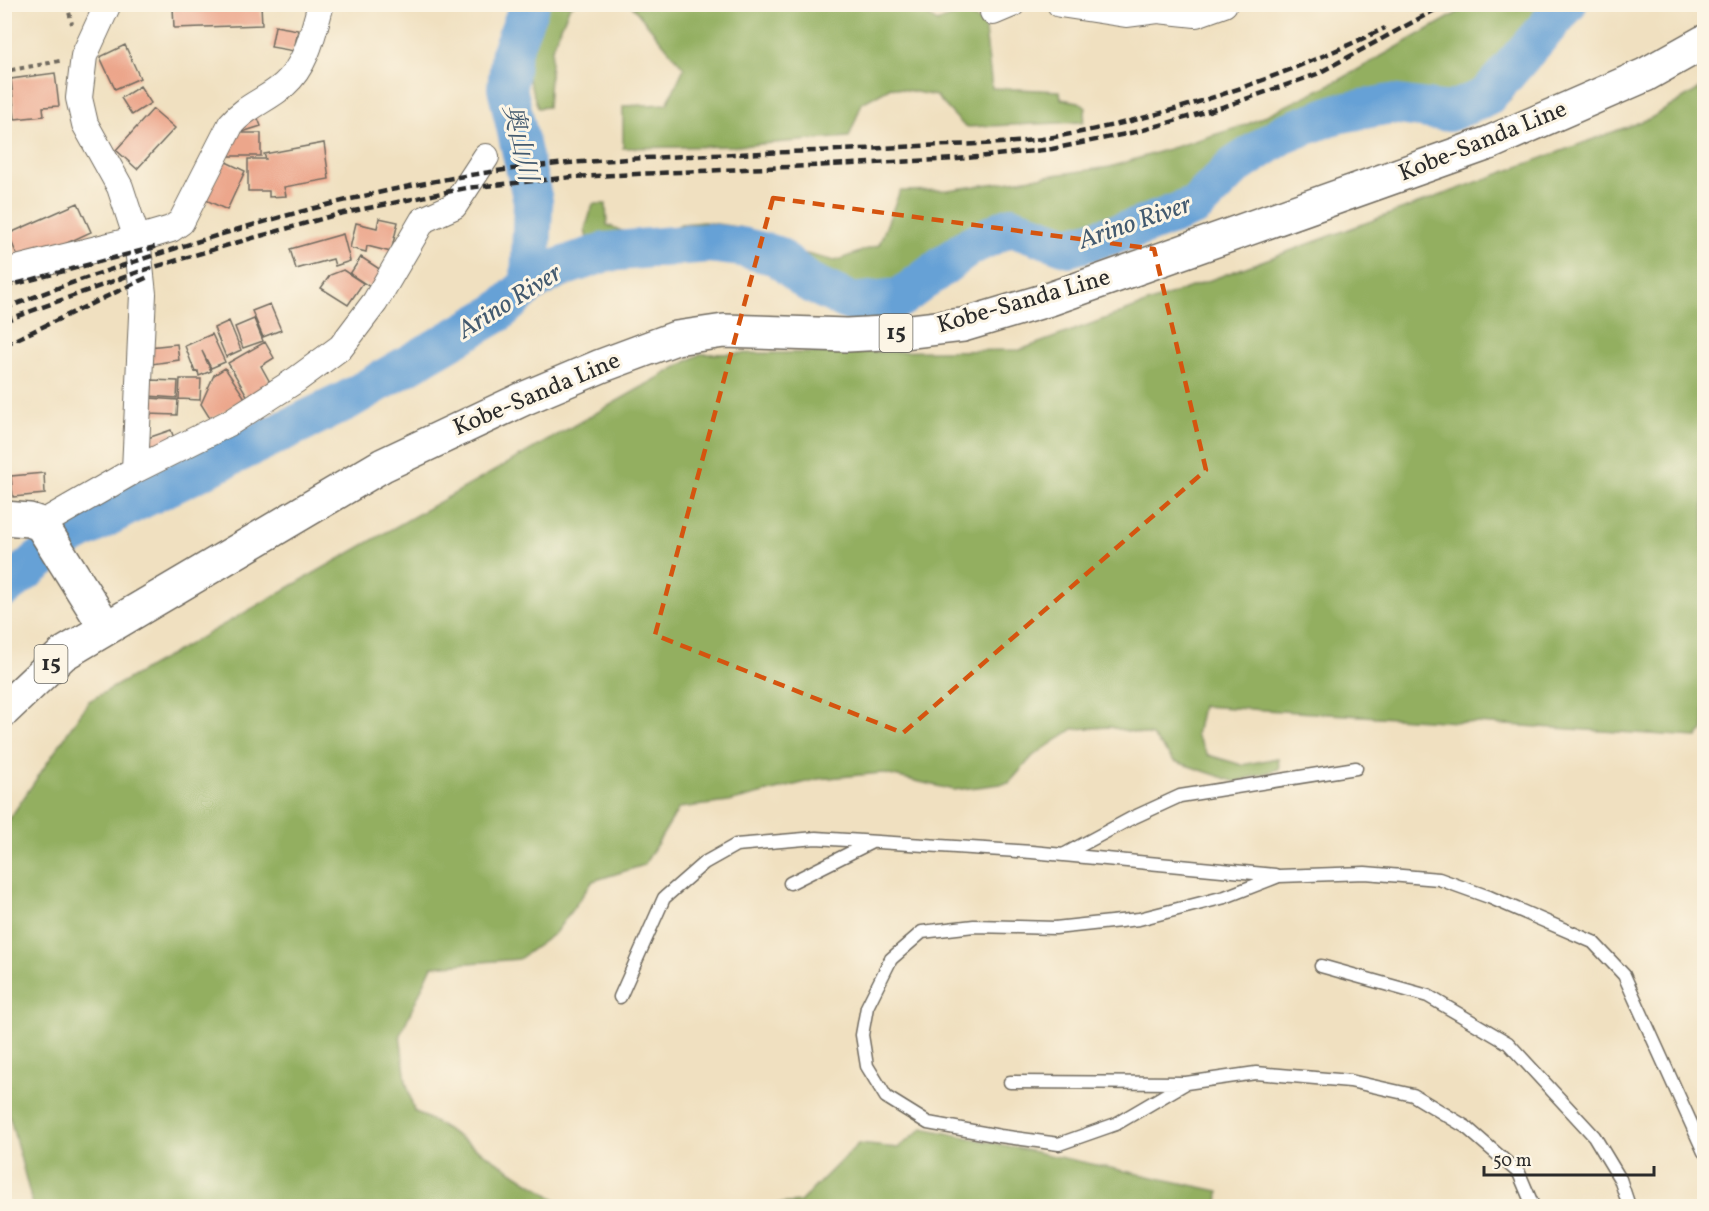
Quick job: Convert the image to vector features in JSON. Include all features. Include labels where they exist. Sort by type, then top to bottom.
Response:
[{"type":"main road","name":"Kobe-Sanda Line","points":[[4,710],[63,654],[98,616],[383,465],[523,399],[676,338],[724,331],[848,335],[903,333],[974,321],[1050,299],[1489,143],[1645,75],[1704,42]]},
{"type":"main road","points":[[4,518],[22,519],[44,528],[98,616]]},
{"type":"street","points":[[108,4],[84,56],[79,98],[85,124],[120,187],[137,239],[143,294],[135,470]]},
{"type":"street","points":[[4,272],[137,239],[171,229],[182,222],[231,124],[242,111],[285,85],[308,52],[321,4]]},
{"type":"street","points":[[1060,4],[1126,14],[1158,10],[1196,14],[1224,4]]},
{"type":"street","points":[[44,528],[135,470],[229,423],[296,380],[340,347],[375,302],[423,220],[454,206],[486,157]]},
{"type":"lane","points":[[1062,855],[1180,796],[1356,768]]},
{"type":"lane","points":[[620,997],[664,898],[704,863],[736,845],[816,837],[1062,855],[1280,876],[1365,873],[1439,879],[1489,897],[1593,942],[1624,975],[1704,1152]]},
{"type":"lane","points":[[790,883],[873,842]]},
{"type":"lane","points":[[1186,1083],[1116,1124],[1059,1144],[1010,1138],[928,1123],[886,1097],[867,1066],[862,1035],[867,1007],[891,959],[922,932],[974,926],[1055,928],[1139,919],[1225,897],[1280,876]]},
{"type":"lane","points":[[1321,966],[1428,996],[1508,1043],[1594,1136],[1620,1179],[1629,1206]]},
{"type":"lane","points":[[1010,1082],[1186,1083],[1256,1073],[1350,1081],[1413,1095],[1466,1127],[1519,1173],[1533,1206]]},
{"type":"path","points":[[4,138],[6,72],[84,56]]},
{"type":"highlighted area","points":[[773,198],[1154,249],[1206,470],[903,733],[655,635]]},
{"type":"green space","points":[[540,5],[574,5],[570,6],[552,48],[548,107],[538,108],[522,60]]},
{"type":"green space","points":[[631,5],[913,5],[937,22],[962,12],[984,22],[992,88],[1060,91],[1061,99],[1079,102],[1086,108],[1083,122],[965,127],[936,96],[891,87],[862,103],[849,137],[736,146],[623,148],[623,106],[667,104],[684,68]]},
{"type":"green space","points":[[1471,5],[1582,5],[1515,83],[1511,99],[1477,119],[1447,123],[1393,118],[1336,123],[1276,148],[1238,175],[1217,205],[1197,222],[1085,259],[1007,219],[968,239],[880,312],[833,312],[807,301],[775,274],[713,258],[594,269],[585,230],[593,204],[606,204],[607,225],[637,237],[666,233],[681,224],[704,222],[743,228],[760,239],[785,249],[835,261],[879,245],[900,191],[948,190],[1110,167],[1246,125],[1343,78]]},
{"type":"green space","points":[[1704,86],[1704,730],[1697,737],[1202,706],[1196,735],[1208,755],[1242,765],[1278,758],[1279,769],[1236,782],[1174,761],[1152,736],[1109,727],[1073,729],[1033,756],[1009,783],[954,790],[881,773],[818,779],[729,802],[679,808],[644,865],[593,881],[555,933],[519,959],[432,966],[400,1035],[406,1081],[414,1111],[443,1127],[566,1206],[33,1206],[5,1099],[4,827],[89,701],[700,354],[1020,350],[1651,118]]},
{"type":"green space","points":[[923,1128],[1219,1191],[1218,1206],[756,1206],[800,1202],[858,1144],[898,1148]]},
{"type":"building","points":[[167,4],[261,4],[262,25],[174,28],[173,7],[167,7]]},
{"type":"building","points":[[275,26],[298,30],[294,51],[271,47]]},
{"type":"building","points":[[125,45],[140,78],[115,89],[100,57]]},
{"type":"building","points":[[55,73],[59,106],[43,107],[44,116],[15,119],[11,79]]},
{"type":"building","points":[[140,86],[151,103],[132,115],[121,98]]},
{"type":"building","points":[[153,109],[175,128],[137,169],[116,150]]},
{"type":"building","points":[[257,116],[261,126],[242,132],[238,122]]},
{"type":"building","points":[[228,133],[261,133],[261,156],[228,156]]},
{"type":"building","points":[[324,143],[329,179],[284,187],[286,196],[269,197],[269,191],[248,191],[248,159],[266,159],[264,154]]},
{"type":"building","points":[[224,161],[245,171],[227,210],[206,200]]},
{"type":"building","points":[[78,203],[91,232],[21,264],[8,234]]},
{"type":"building","points":[[379,218],[398,222],[391,252],[367,246],[366,252],[350,248],[356,223],[377,228]]},
{"type":"building","points":[[343,234],[350,261],[335,266],[333,259],[296,269],[290,249]]},
{"type":"building","points":[[361,257],[384,272],[373,289],[350,274]]},
{"type":"building","points":[[343,270],[363,283],[348,305],[321,288],[330,275]]},
{"type":"building","points":[[270,304],[281,330],[263,337],[252,311]]},
{"type":"building","points":[[254,319],[263,341],[243,348],[235,327]]},
{"type":"building","points":[[229,321],[241,350],[226,357],[214,328]]},
{"type":"building","points":[[212,334],[225,362],[211,368],[202,351],[211,371],[199,376],[198,371],[195,372],[185,346]]},
{"type":"building","points":[[265,342],[274,358],[261,366],[272,386],[249,399],[228,363]]},
{"type":"building","points":[[177,344],[179,360],[152,364],[149,347]]},
{"type":"building","points":[[225,368],[245,398],[211,420],[201,404],[214,375]]},
{"type":"building","points":[[180,379],[201,379],[200,400],[179,399]]},
{"type":"building","points":[[149,380],[178,381],[177,398],[148,396]]},
{"type":"building","points":[[149,398],[178,400],[177,415],[148,414]]},
{"type":"building","points":[[171,430],[176,444],[147,454],[142,440]]},
{"type":"building","points":[[44,473],[45,494],[13,497],[11,476]]},
{"type":"waterway","name":"奥山川","points":[[530,4],[511,52],[507,88],[533,201],[530,284]]},
{"type":"waterway","name":"Arino River","points":[[4,588],[69,537],[131,504],[346,401],[499,312],[530,284],[556,269],[606,252],[708,243],[741,247],[777,256],[808,282],[853,303],[900,298],[970,246],[1011,226],[1069,247],[1137,228],[1195,206],[1235,166],[1285,133],[1336,114],[1391,104],[1449,112],[1486,97],[1567,4]]},
{"type":"railway","points":[[4,321],[141,271],[235,243],[339,214],[466,188],[573,177],[958,159],[1052,149],[1140,131],[1229,105],[1317,74],[1446,4]]},
{"type":"railway","points":[[4,309],[113,269],[276,219],[372,194],[470,175],[519,168],[613,160],[1004,143],[1037,140],[1097,129],[1181,107],[1264,80],[1385,28]]},
{"type":"railway","points":[[4,287],[155,247]]},
{"type":"railway","points":[[4,345],[148,277]]}]
